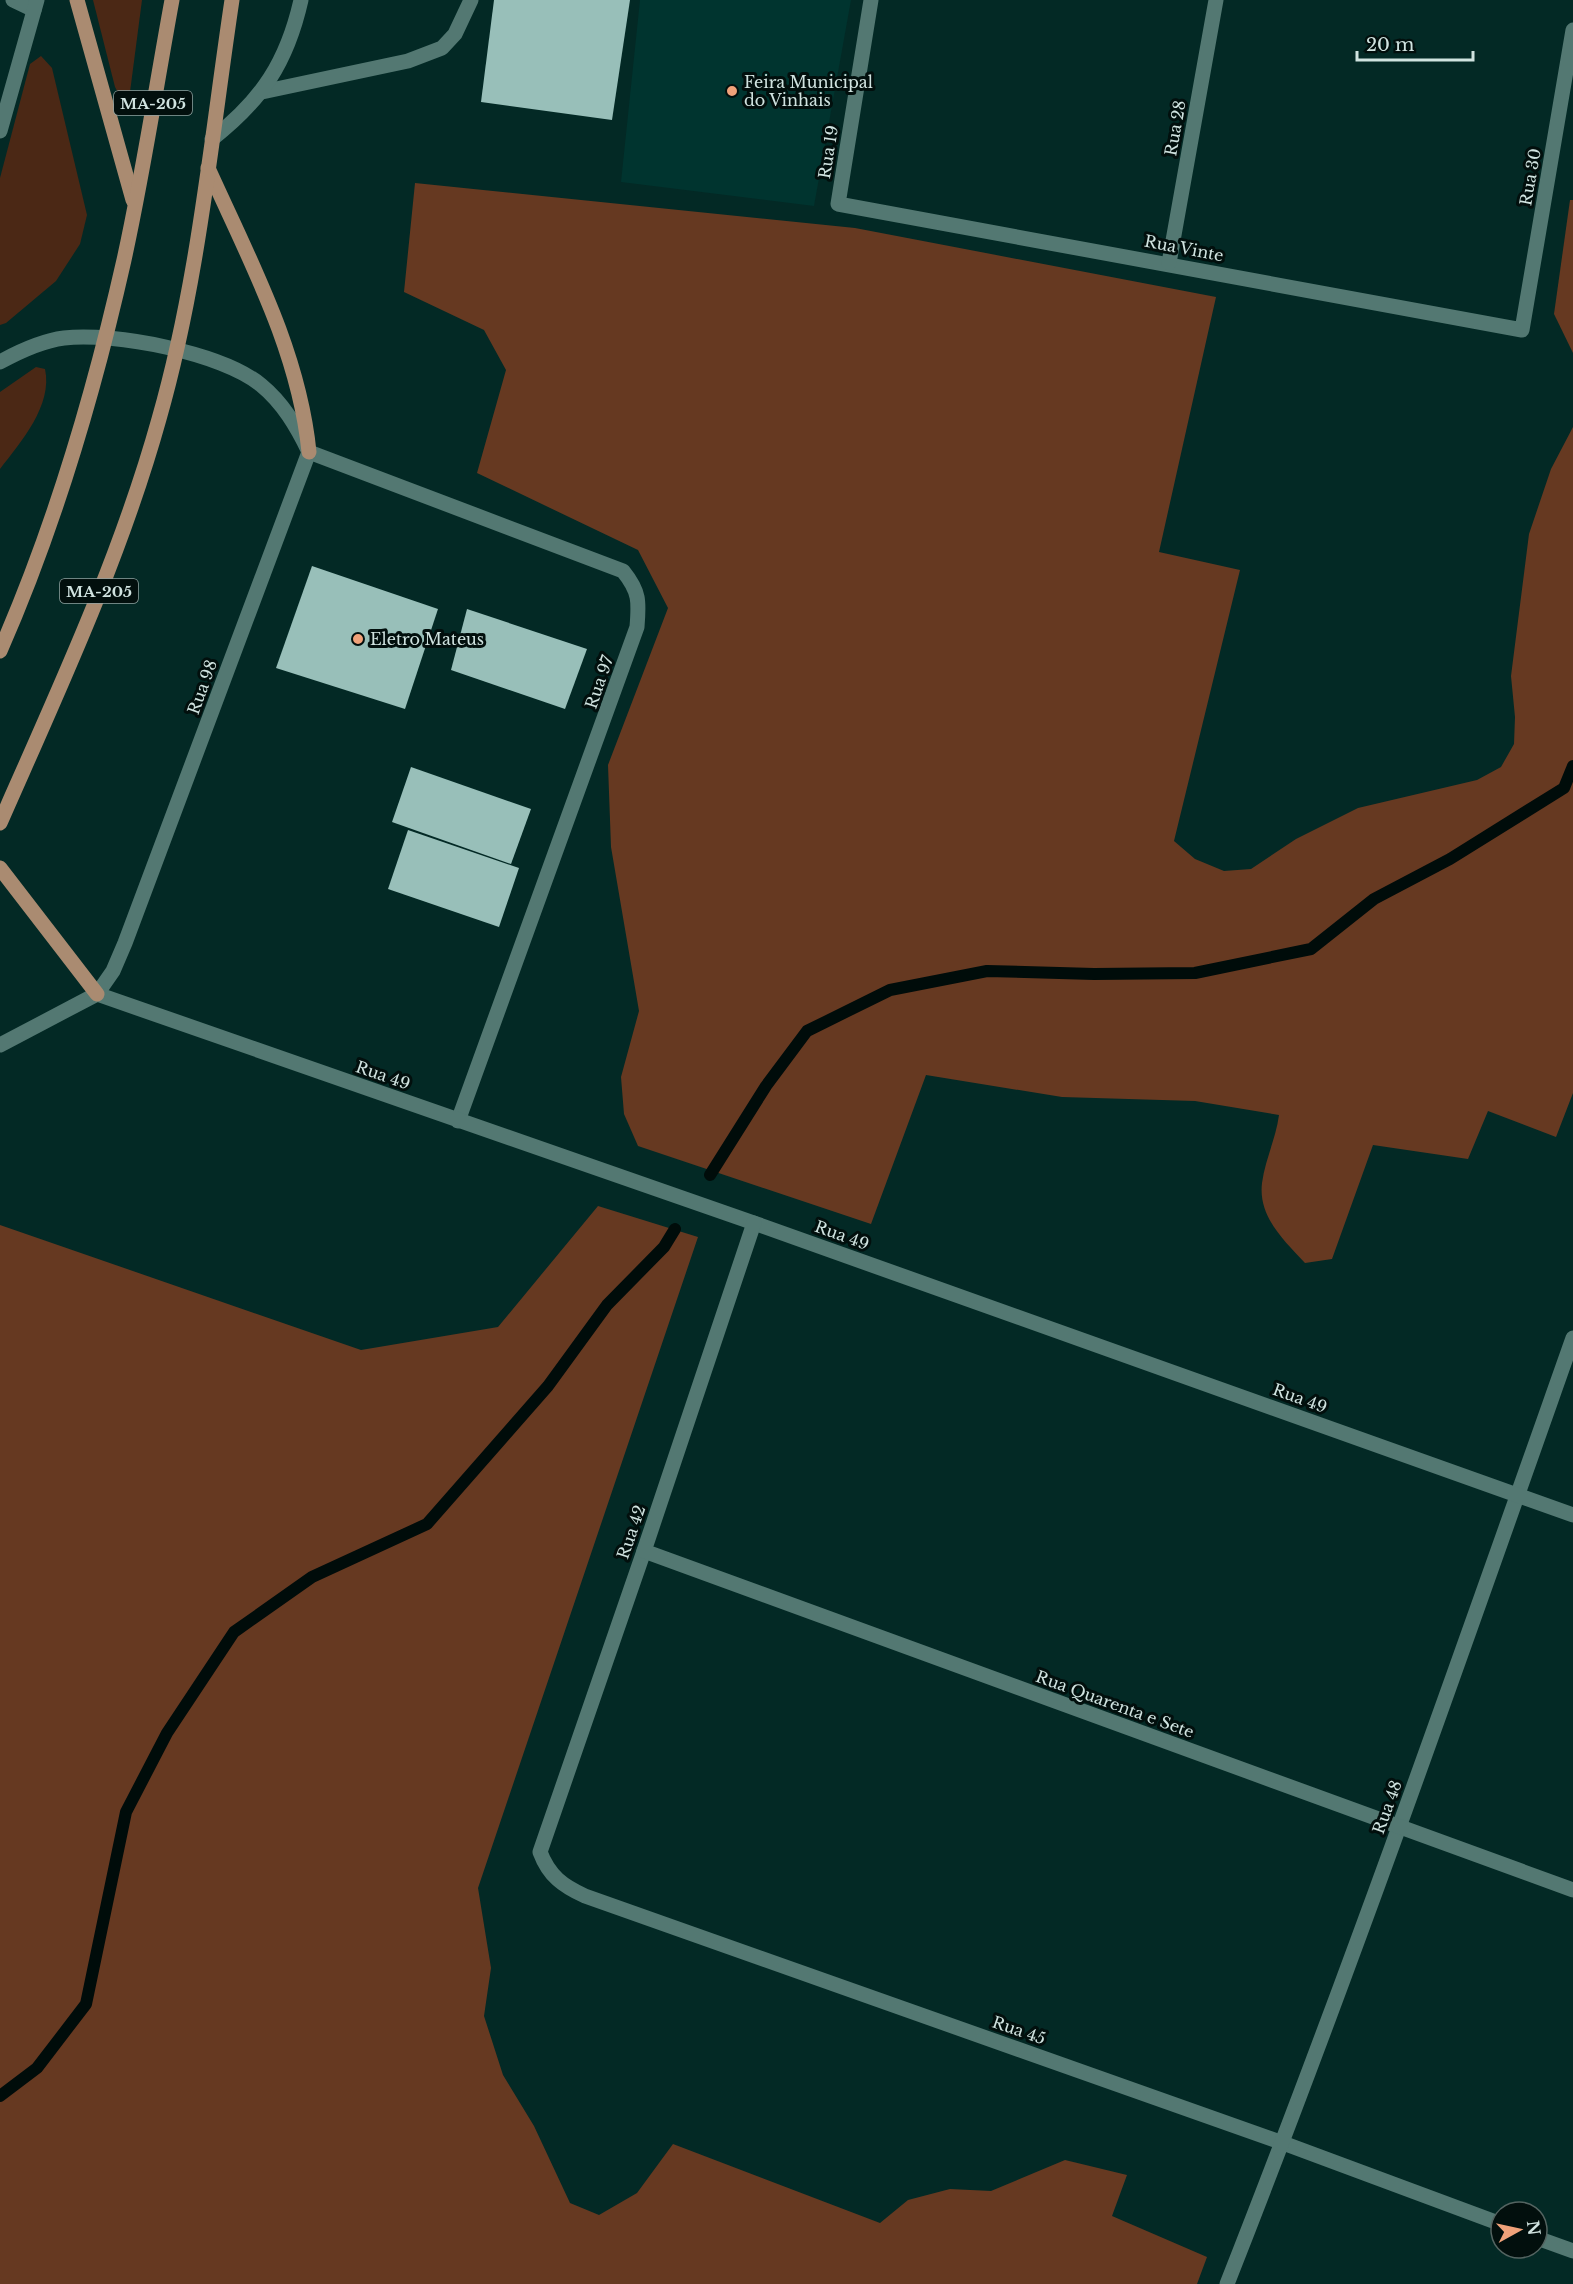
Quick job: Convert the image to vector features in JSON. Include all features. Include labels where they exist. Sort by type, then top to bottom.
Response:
[{"type":"main road","points":[[77,0],[134,206]]},
{"type":"main road","name":"MA-205","points":[[0,651],[48,532],[106,337],[134,206],[172,0]]},
{"type":"main road","name":"MA-205","points":[[0,823],[68,669],[122,533],[159,419],[176,351],[208,167],[232,0]]},
{"type":"main road","points":[[208,167],[261,285],[294,371],[306,418],[309,452]]},
{"type":"main road","points":[[0,868],[97,994]]},
{"type":"street","points":[[0,131],[35,5],[13,0]]},
{"type":"street","points":[[212,138],[239,118],[262,92],[285,53],[294,32],[301,0]]},
{"type":"street","points":[[262,92],[408,61],[442,48],[455,34],[471,0]]},
{"type":"street","name":"Rua 19","points":[[838,204],[871,0]]},
{"type":"street","name":"Rua 28","points":[[1169,263],[1216,0]]},
{"type":"street","name":"Rua 30","points":[[1522,330],[1573,30]]},
{"type":"street","name":"Rua Vinte","points":[[838,204],[1169,263],[1522,330]]},
{"type":"street","points":[[0,362],[41,343],[70,338],[106,337],[206,358],[242,371],[261,385],[288,414],[309,452]]},
{"type":"street","name":"Rua 98","points":[[0,1045],[97,994],[113,971],[309,452]]},
{"type":"street","name":"Rua 97","points":[[309,452],[623,571],[636,586],[639,603],[637,627],[458,1120]]},
{"type":"street","name":"Rua 49","points":[[97,994],[754,1223],[1573,1515]]},
{"type":"street","name":"Rua 42","points":[[540,1852],[754,1223]]},
{"type":"street","name":"Rua 48","points":[[1227,2284],[1283,2143],[1399,1826],[1573,1338]]},
{"type":"street","name":"Rua Quarenta e Sete","points":[[644,1551],[1573,1890]]},
{"type":"street","name":"Rua 45","points":[[540,1852],[546,1868],[562,1886],[585,1896],[1283,2143],[1489,2220]]},
{"type":"street","points":[[1549,2243],[1573,2252]]},
{"type":"shaded area","points":[[93,0],[142,0],[130,92],[121,98],[115,87]]},
{"type":"shaded area","name":"Feira Municipal do Vinhais","points":[[640,0],[851,0],[814,206],[621,182]]},
{"type":"shaded area","points":[[41,56],[52,68],[87,215],[80,244],[56,281],[6,323],[0,325],[0,178],[30,64]]},
{"type":"shaded area","points":[[415,183],[855,228],[1216,297],[1159,552],[1240,570],[1174,841],[1195,859],[1224,871],[1251,869],[1296,839],[1358,808],[1477,780],[1501,767],[1514,744],[1515,717],[1511,676],[1529,534],[1551,469],[1573,427],[1573,1093],[1556,1137],[1488,1111],[1468,1159],[1373,1145],[1332,1259],[1305,1263],[1274,1227],[1264,1207],[1263,1174],[1279,1115],[1195,1101],[1062,1097],[926,1075],[871,1224],[638,1146],[624,1114],[621,1077],[639,1011],[611,847],[608,765],[668,608],[638,550],[477,473],[506,370],[484,330],[404,292]]},
{"type":"shaded area","points":[[1570,200],[1573,200],[1573,353],[1554,314]]},
{"type":"shaded area","points":[[36,367],[45,369],[46,383],[40,409],[26,435],[0,469],[0,392]]},
{"type":"shaded area","points":[[598,1206],[698,1237],[478,1888],[491,1968],[484,2016],[503,2075],[534,2126],[570,2203],[599,2215],[637,2193],[673,2144],[880,2223],[908,2200],[950,2189],[991,2191],[1065,2160],[1127,2175],[1112,2216],[1207,2257],[1197,2284],[0,2284],[0,1225],[361,1350],[498,1327]]},
{"type":"building","points":[[494,0],[630,0],[612,120],[481,102]]},
{"type":"building","name":"Eletro Mateus","points":[[312,566],[438,609],[405,709],[276,668]]},
{"type":"building","points":[[467,609],[587,649],[565,709],[451,670]]},
{"type":"building","points":[[411,767],[531,809],[511,864],[392,822]]},
{"type":"building","points":[[408,830],[519,868],[499,927],[388,889]]},
{"type":"waterway","points":[[710,1175],[766,1086],[807,1031],[890,990],[987,971],[1094,974],[1195,973],[1311,949],[1374,899],[1450,859],[1564,788],[1573,766]]},
{"type":"waterway","points":[[0,2096],[37,2068],[86,2004],[126,1812],[167,1733],[234,1632],[312,1577],[427,1524],[548,1386],[607,1305],[664,1247],[675,1229]]},
{"type":"place","name":"Feira Municipal do Vinhais","points":[[732,91]]},
{"type":"place","name":"Eletro Mateus","points":[[358,639]]}]
